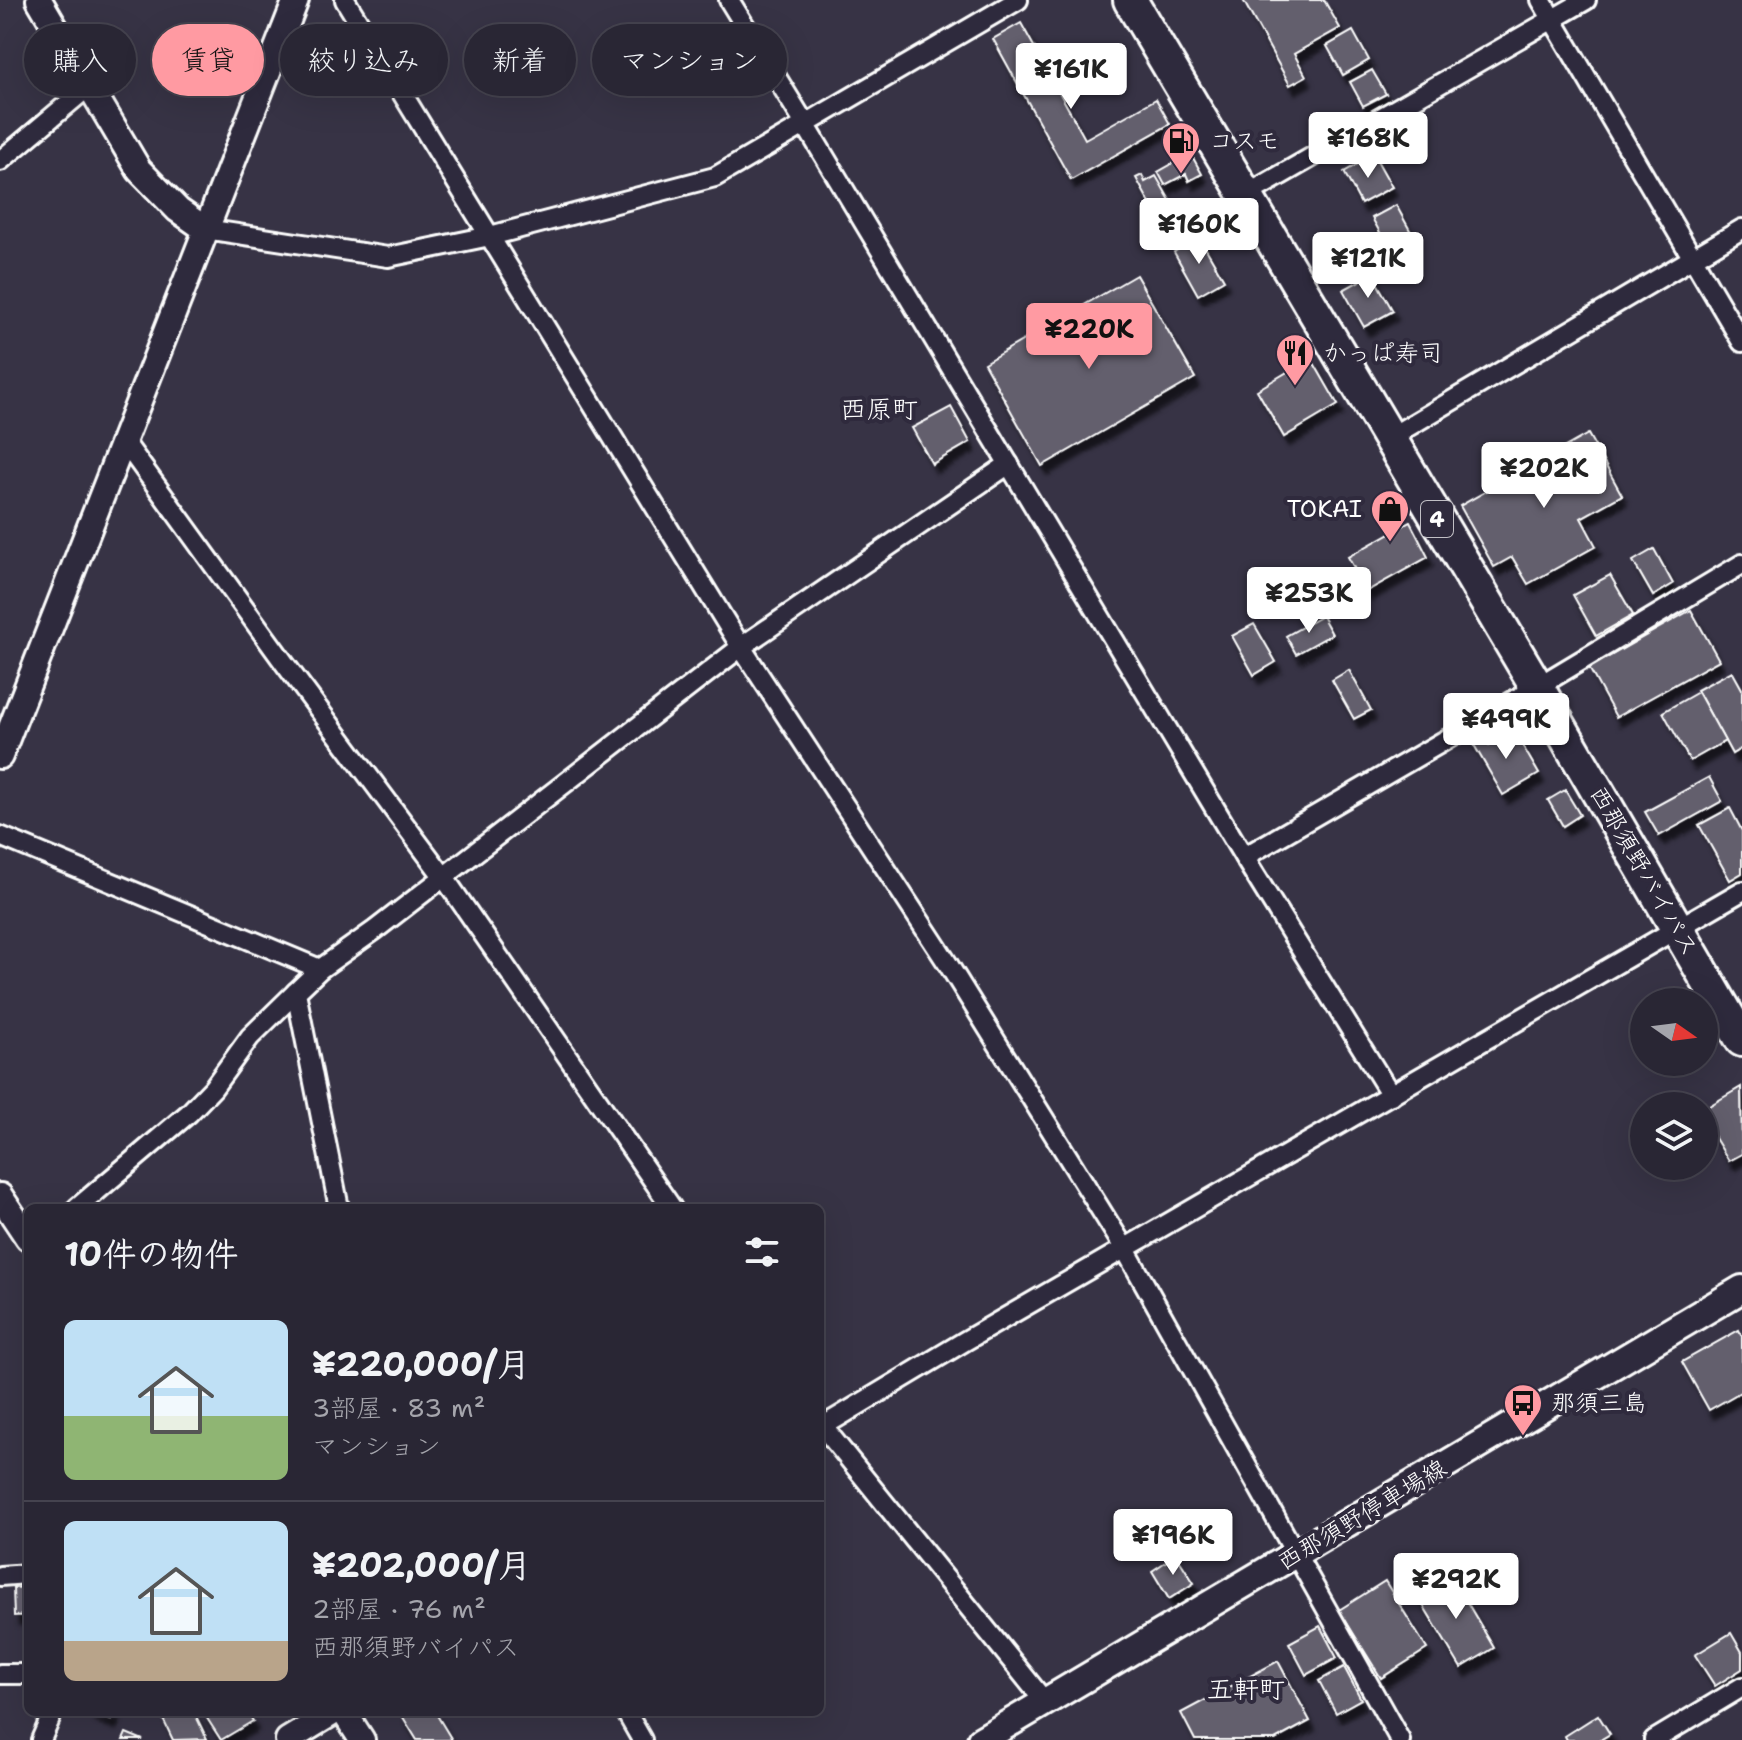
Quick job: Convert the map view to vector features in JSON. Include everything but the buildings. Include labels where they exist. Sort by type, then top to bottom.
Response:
[{"type":"highway","name":"西那須野バイパス","points":[[1130,0],[1742,1040]]},
{"type":"main road","name":"西那須野停車場線","points":[[981,1740],[1742,1289]]},
{"type":"street","points":[[39,0],[53,24]]},
{"type":"street","points":[[0,756],[296,0]]},
{"type":"street","points":[[345,0],[741,647],[948,964],[1125,1249],[1400,1740]]},
{"type":"street","points":[[729,0],[1244,857],[1391,1095]]},
{"type":"street","points":[[95,96],[139,170],[178,210],[205,229],[388,257],[490,236],[715,177],[1018,0]]},
{"type":"street","points":[[1541,0],[1742,342]]},
{"type":"street","points":[[1246,195],[1586,0]]},
{"type":"street","points":[[0,161],[77,96]]},
{"type":"street","points":[[1389,438],[1742,229]]},
{"type":"street","points":[[123,440],[443,876],[669,1204]]},
{"type":"street","points":[[82,1204],[189,1113],[213,1088],[250,1037],[320,969],[375,930],[741,647],[1009,464]]},
{"type":"street","points":[[1244,857],[1742,564]]},
{"type":"street","points":[[0,836],[320,969]]},
{"type":"street","points":[[824,1424],[1742,891]]},
{"type":"street","points":[[296,992],[338,1204]]},
{"type":"street","points":[[0,1196],[24,1232]]},
{"type":"street","points":[[824,1430],[1045,1702]]},
{"type":"street","points":[[0,1576],[24,1574]]},
{"type":"street","points":[[0,1674],[24,1674]]},
{"type":"street","points":[[1654,1740],[1742,1687]]},
{"type":"street","points":[[41,1740],[51,1716]]},
{"type":"street","points":[[288,1740],[327,1716]]},
{"type":"street","points":[[347,1716],[362,1740]]},
{"type":"street","points":[[628,1716],[642,1740]]},
{"type":"place","name":"コスモ","points":[[1181,175]]},
{"type":"place","name":"かっぱ寿司","points":[[1295,387]]},
{"type":"place","name":"TOKAI","points":[[1390,543]]},
{"type":"place","name":"那須三島","points":[[1523,1437]]},
{"type":"district","name":"西原町","points":[[879,409]]},
{"type":"district","name":"五軒町","points":[[1246,1689]]}]
